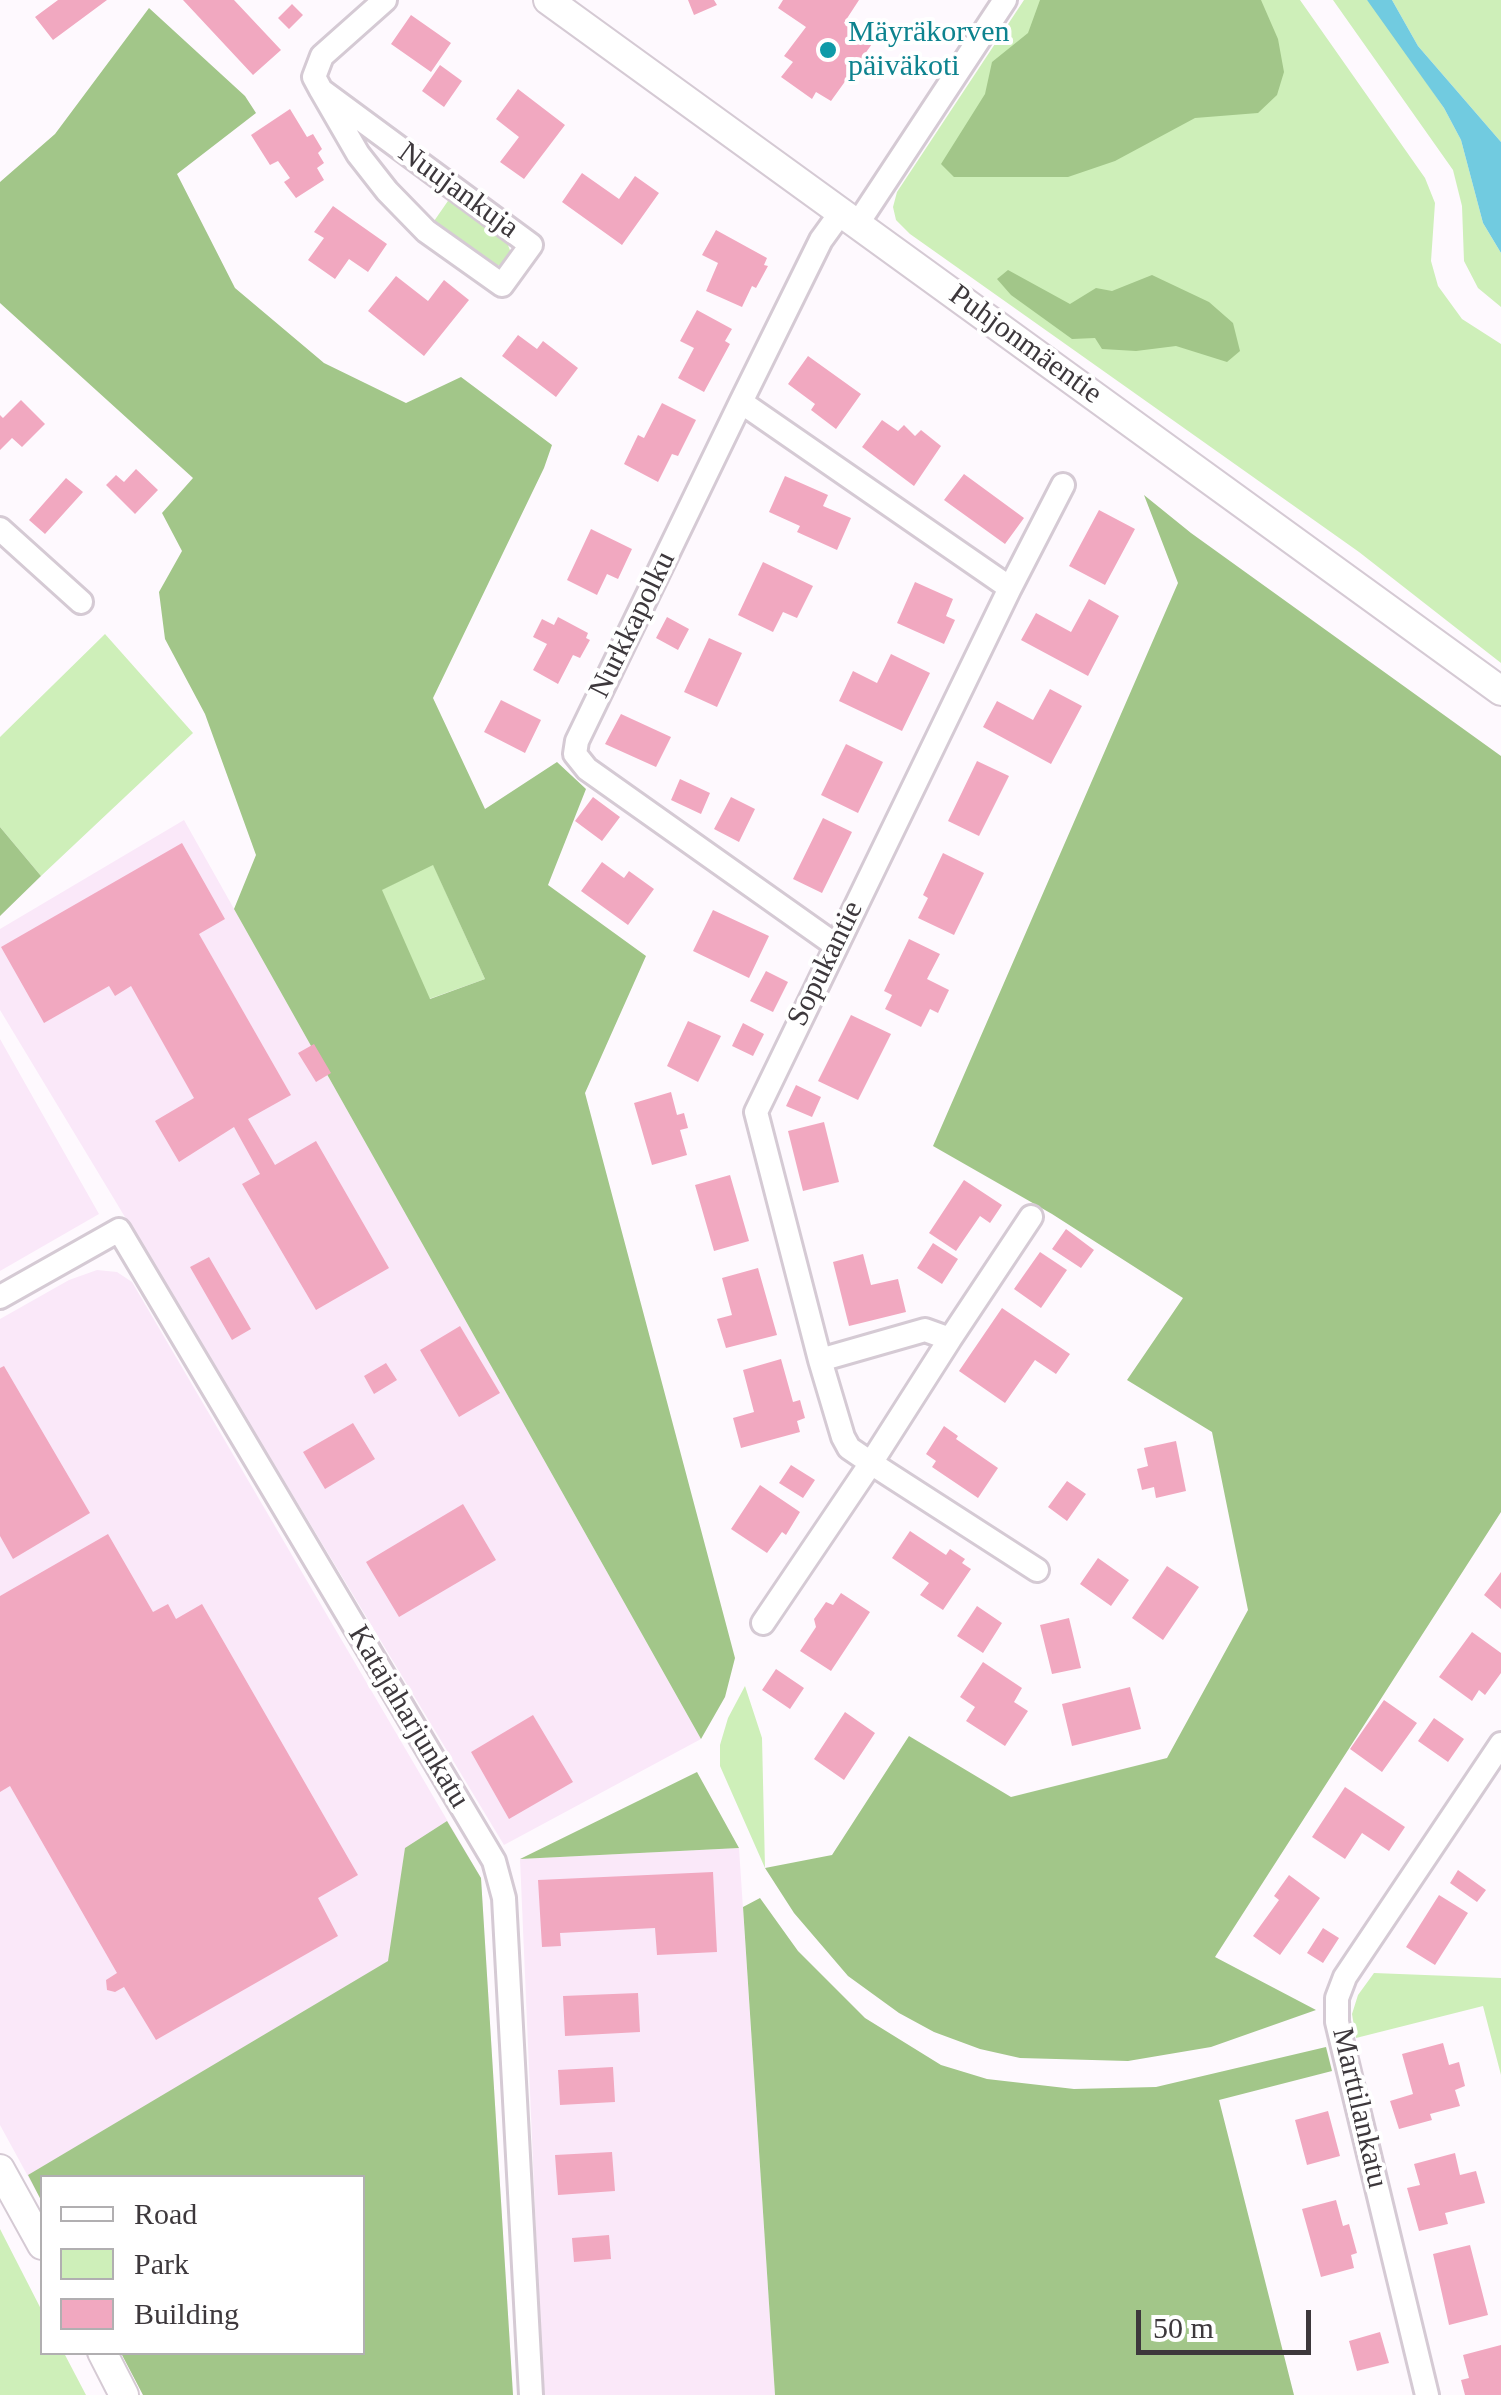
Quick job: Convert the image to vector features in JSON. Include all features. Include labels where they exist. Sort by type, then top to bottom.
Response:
[{"type":"street","points":[[320,90],[314,77],[322,56],[384,0]]},
{"type":"street","name":"Puhjonmäentie","points":[[548,0],[1501,690]]},
{"type":"street","name":"Nurkkapolku","points":[[834,944],[588,769],[575,754],[576,741],[814,254],[850,218],[1005,0]]},
{"type":"street","name":"Nuujankuja","points":[[320,90],[531,245],[502,284],[426,231],[387,191],[358,154],[320,90]]},
{"type":"street","points":[[741,402],[1010,588]]},
{"type":"street","name":"Sopukantie","points":[[1036,1570],[849,1448],[820,1360],[756,1112],[834,944],[1063,485]]},
{"type":"street","points":[[0,529],[81,602]]},
{"type":"street","points":[[763,1623],[1031,1217]]},
{"type":"street","name":"Katajaharjunkatu","points":[[0,1298],[119,1230],[494,1860],[504,1898],[531,2395]]},
{"type":"street","points":[[820,1360],[925,1330],[950,1339]]},
{"type":"street","name":"Marttilankatu","points":[[1426,2395],[1337,2022],[1337,1998],[1344,1976],[1501,1744]]},
{"type":"street","points":[[0,2169],[40,2241]]},
{"type":"street","points":[[104,2355],[124,2395]]},
{"type":"shaded area","points":[[184,820],[701,1739],[504,1845],[0,1010],[0,929]]},
{"type":"shaded area","points":[[0,1039],[99,1214],[0,1271]]},
{"type":"shaded area","points":[[97,1270],[117,1272],[132,1282],[481,1878],[513,2395],[143,2395],[122,2355],[365,2355],[365,2175],[40,2175],[40,2198],[0,2125],[0,1319],[69,1280]]},
{"type":"shaded area","points":[[739,1848],[775,2395],[543,2395],[520,1859]]},
{"type":"green space","points":[[1024,0],[1300,0],[1425,178],[1435,203],[1431,261],[1438,286],[1462,319],[1501,344],[1501,663],[1359,552],[910,234],[896,220],[893,207],[897,192]]},
{"type":"green space","points":[[1040,0],[1261,0],[1278,39],[1284,72],[1277,95],[1258,113],[1195,118],[1115,161],[1068,177],[954,177],[941,164],[985,94],[992,62],[1028,33]]},
{"type":"green space","points":[[1333,0],[1367,0],[1373,5],[1444,108],[1461,140],[1483,223],[1501,253],[1501,307],[1478,288],[1464,261],[1462,206],[1453,170]]},
{"type":"green space","points":[[1392,0],[1501,0],[1501,142],[1418,46]]},
{"type":"green space","points":[[149,8],[245,96],[256,113],[177,174],[235,288],[324,363],[406,403],[461,377],[552,445],[433,698],[485,809],[557,762],[586,789],[548,885],[646,956],[585,1093],[735,1658],[725,1697],[701,1739],[234,909],[256,855],[205,714],[165,639],[159,592],[182,551],[162,513],[193,478],[0,303],[0,182],[55,134]],"holes":[[[433,865],[485,979],[430,999],[382,890]]]},
{"type":"green space","points":[[450,198],[505,237],[511,253],[502,265],[494,266],[432,224]]},
{"type":"green space","points":[[1008,270],[1070,304],[1096,288],[1112,291],[1152,275],[1209,302],[1233,323],[1240,351],[1227,362],[1176,346],[1136,351],[1102,349],[1095,338],[1072,339],[1011,295],[997,279]]},
{"type":"green space","points":[[1144,495],[1501,756],[1501,1512],[1215,1957],[1316,2010],[1211,2047],[1128,2061],[1020,2058],[934,2032],[899,2013],[848,1976],[794,1913],[765,1868],[832,1855],[909,1736],[1011,1797],[1167,1758],[1248,1610],[1212,1432],[1127,1380],[1183,1298],[1052,1214],[933,1146],[1178,583]]},
{"type":"green space","points":[[105,634],[193,733],[41,876],[0,827],[0,737]]},
{"type":"green space","points":[[0,827],[41,876],[0,916]]},
{"type":"green space","points":[[433,864],[485,979],[429,999],[381,890]]},
{"type":"green space","points":[[745,1686],[762,1738],[765,1868],[720,1766],[720,1745],[728,1718]]},
{"type":"green space","points":[[697,1772],[739,1848],[520,1859]]},
{"type":"green space","points":[[447,1821],[481,1878],[513,2395],[143,2395],[122,2355],[365,2355],[365,2175],[40,2175],[40,2198],[28,2175],[388,1961],[405,1848]]},
{"type":"green space","points":[[760,1898],[798,1951],[865,2018],[941,2065],[987,2079],[1074,2089],[1156,2087],[1326,2047],[1332,2071],[1219,2100],[1294,2395],[775,2395],[743,1907]]},
{"type":"green space","points":[[1374,1973],[1501,1978],[1501,2075],[1483,2006],[1356,2038],[1352,2014],[1358,1995]]},
{"type":"green space","points":[[0,2229],[40,2307],[40,2355],[65,2355],[86,2395],[0,2395]]},
{"type":"water","points":[[1367,0],[1392,0],[1418,46],[1501,142],[1501,253],[1483,223],[1461,140],[1444,108]]},
{"type":"building","points":[[58,0],[107,0],[53,40],[35,17]]},
{"type":"building","points":[[183,0],[234,0],[281,50],[253,75]]},
{"type":"building","points":[[688,0],[714,0],[717,5],[694,15]]},
{"type":"building","name":"Mäyräkorven päiväkoti","points":[[783,0],[859,0],[844,23],[872,44],[831,101],[816,92],[812,99],[781,77],[793,62],[784,56],[806,27],[778,8]]},
{"type":"building","points":[[292,4],[303,15],[289,29],[278,18]]},
{"type":"building","points":[[411,15],[451,43],[431,72],[391,44]]},
{"type":"building","points":[[440,65],[462,81],[444,107],[422,91]]},
{"type":"building","points":[[518,89],[565,125],[524,179],[500,162],[519,137],[496,119]]},
{"type":"building","points":[[290,109],[307,137],[313,134],[322,149],[318,153],[324,163],[317,168],[324,180],[296,198],[284,182],[290,178],[278,161],[270,165],[251,135]]},
{"type":"building","points":[[582,173],[619,199],[635,176],[659,193],[622,245],[562,202]]},
{"type":"building","points":[[333,206],[387,244],[368,272],[349,259],[335,279],[308,260],[324,238],[314,232]]},
{"type":"building","points":[[716,230],[767,258],[764,265],[768,266],[742,307],[706,291],[718,263],[702,255]]},
{"type":"building","points":[[396,276],[428,301],[444,280],[469,300],[424,356],[368,311]]},
{"type":"building","points":[[697,310],[732,329],[725,341],[730,344],[704,392],[678,378],[694,348],[680,341]]},
{"type":"building","points":[[518,335],[537,349],[543,341],[578,368],[556,397],[502,356]]},
{"type":"building","points":[[808,356],[861,394],[836,429],[811,410],[815,404],[788,384]]},
{"type":"building","points":[[21,400],[45,424],[22,447],[12,438],[0,450],[0,415],[3,418]]},
{"type":"building","points":[[662,403],[696,420],[678,456],[672,454],[658,482],[624,464],[638,435],[644,438]]},
{"type":"building","points":[[882,420],[898,431],[904,425],[915,436],[921,430],[941,446],[914,486],[862,447]]},
{"type":"building","points":[[136,469],[158,490],[135,514],[106,485],[116,475],[124,482]]},
{"type":"building","points":[[964,474],[1024,518],[1005,544],[944,500]]},
{"type":"building","points":[[785,476],[828,495],[823,506],[851,518],[837,550],[797,532],[800,526],[769,512]]},
{"type":"building","points":[[66,478],[83,492],[45,534],[29,520]]},
{"type":"building","points":[[1099,510],[1135,529],[1105,585],[1069,566]]},
{"type":"building","points":[[591,529],[632,549],[618,579],[607,574],[597,595],[567,580]]},
{"type":"building","points":[[763,562],[813,586],[797,618],[783,612],[773,632],[738,615]]},
{"type":"building","points":[[915,582],[953,599],[946,616],[955,620],[944,644],[897,623]]},
{"type":"building","points":[[1089,599],[1119,616],[1088,676],[1021,640],[1036,613],[1071,632]]},
{"type":"building","points":[[558,617],[588,633],[586,638],[590,640],[580,658],[573,655],[558,684],[533,670],[547,644],[533,637],[542,619],[554,625]]},
{"type":"building","points":[[667,617],[689,629],[678,650],[656,638]]},
{"type":"building","points":[[709,638],[742,653],[717,707],[684,692]]},
{"type":"building","points":[[891,654],[930,673],[902,731],[839,701],[853,671],[877,683]]},
{"type":"building","points":[[1050,689],[1082,706],[1051,764],[983,727],[997,701],[1033,720]]},
{"type":"building","points":[[501,700],[541,720],[525,753],[484,732]]},
{"type":"building","points":[[621,714],[671,737],[656,767],[605,744]]},
{"type":"building","points":[[846,744],[883,762],[858,813],[821,795]]},
{"type":"building","points":[[977,761],[1009,776],[979,836],[948,821]]},
{"type":"building","points":[[680,779],[710,793],[701,814],[671,800]]},
{"type":"building","points":[[593,797],[620,817],[602,841],[575,821]]},
{"type":"building","points":[[731,797],[755,809],[739,842],[714,829]]},
{"type":"building","points":[[823,818],[852,832],[822,893],[793,879]]},
{"type":"building","points":[[182,843],[225,919],[199,934],[291,1095],[248,1119],[275,1165],[316,1141],[389,1268],[316,1310],[242,1184],[260,1174],[234,1127],[179,1162],[155,1121],[194,1098],[131,986],[115,996],[109,986],[44,1023],[1,947]]},
{"type":"building","points":[[943,853],[984,873],[954,935],[918,918],[928,898],[923,895]]},
{"type":"building","points":[[602,862],[624,878],[629,871],[654,889],[628,925],[581,891]]},
{"type":"building","points":[[713,910],[769,936],[749,978],[693,951]]},
{"type":"building","points":[[909,939],[940,954],[927,979],[949,990],[938,1013],[930,1009],[921,1027],[885,1009],[892,995],[884,991]]},
{"type":"building","points":[[766,971],[788,982],[773,1012],[750,1001]]},
{"type":"building","points":[[851,1015],[891,1034],[858,1100],[818,1081]]},
{"type":"building","points":[[688,1021],[721,1036],[698,1082],[667,1066]]},
{"type":"building","points":[[743,1023],[764,1034],[753,1056],[732,1046]]},
{"type":"building","points":[[314,1044],[331,1073],[316,1082],[298,1053]]},
{"type":"building","points":[[796,1085],[821,1097],[812,1117],[786,1106]]},
{"type":"building","points":[[671,1092],[677,1115],[684,1113],[688,1128],[680,1130],[687,1155],[652,1165],[634,1103]]},
{"type":"building","points":[[824,1122],[839,1182],[803,1191],[788,1131]]},
{"type":"building","points":[[730,1175],[749,1241],[714,1251],[695,1185]]},
{"type":"building","points":[[964,1180],[1002,1205],[990,1223],[980,1216],[956,1251],[929,1233]]},
{"type":"building","points":[[1066,1229],[1094,1250],[1081,1268],[1052,1249]]},
{"type":"building","points":[[933,1243],[958,1259],[942,1284],[917,1268]]},
{"type":"building","points":[[1040,1252],[1067,1270],[1041,1308],[1014,1289]]},
{"type":"building","points":[[863,1254],[871,1285],[898,1279],[906,1312],[849,1326],[833,1262]]},
{"type":"building","points":[[209,1257],[251,1329],[232,1340],[190,1267]]},
{"type":"building","points":[[758,1268],[777,1335],[726,1348],[717,1319],[732,1315],[722,1278]]},
{"type":"building","points":[[1002,1308],[1070,1354],[1056,1374],[1035,1360],[1005,1403],[959,1371]]},
{"type":"building","points":[[460,1326],[500,1393],[459,1417],[420,1350]]},
{"type":"building","points":[[781,1359],[793,1402],[800,1400],[805,1418],[797,1421],[800,1432],[741,1448],[733,1418],[754,1412],[743,1370]]},
{"type":"building","points":[[386,1363],[397,1380],[374,1394],[364,1376]]},
{"type":"building","points":[[4,1366],[90,1513],[13,1559],[0,1536],[0,1368]]},
{"type":"building","points":[[353,1423],[375,1459],[325,1489],[303,1452]]},
{"type":"building","points":[[944,1426],[998,1468],[978,1498],[932,1467],[936,1461],[926,1454]]},
{"type":"building","points":[[1176,1441],[1186,1491],[1156,1498],[1154,1487],[1142,1490],[1137,1469],[1148,1466],[1144,1448]]},
{"type":"building","points":[[791,1465],[815,1480],[803,1498],[779,1483]]},
{"type":"building","points":[[1067,1481],[1086,1494],[1067,1521],[1048,1507]]},
{"type":"building","points":[[760,1485],[800,1512],[786,1535],[782,1532],[767,1553],[731,1529]]},
{"type":"building","points":[[463,1504],[496,1560],[399,1617],[366,1562]]},
{"type":"building","points":[[910,1531],[946,1555],[950,1549],[965,1559],[962,1563],[971,1569],[943,1610],[920,1595],[929,1583],[892,1558]]},
{"type":"building","points":[[108,1534],[153,1612],[168,1604],[176,1619],[202,1604],[358,1875],[318,1898],[338,1936],[156,2040],[124,1987],[115,1992],[107,1990],[106,1980],[117,1973],[10,1786],[0,1792],[0,1596]]},
{"type":"building","points":[[1098,1558],[1129,1580],[1111,1606],[1080,1584]]},
{"type":"building","points":[[1167,1566],[1199,1587],[1163,1640],[1132,1618]]},
{"type":"building","points":[[1501,1572],[1501,1609],[1484,1595]]},
{"type":"building","points":[[841,1593],[870,1612],[831,1671],[800,1651],[826,1602],[833,1605]]},
{"type":"building","points":[[977,1606],[1002,1623],[983,1653],[957,1636]]},
{"type":"building","points":[[1069,1618],[1081,1668],[1052,1674],[1040,1625]]},
{"type":"building","points":[[1472,1632],[1501,1653],[1501,1673],[1485,1695],[1479,1690],[1472,1701],[1439,1677]]},
{"type":"building","points":[[983,1662],[1022,1688],[1014,1702],[1028,1711],[1005,1746],[966,1721],[975,1707],[960,1697]]},
{"type":"building","points":[[776,1669],[804,1688],[790,1709],[762,1690]]},
{"type":"building","points":[[1130,1687],[1141,1729],[1072,1746],[1062,1704]]},
{"type":"building","points":[[1384,1700],[1417,1723],[1382,1772],[1350,1749]]},
{"type":"building","points":[[845,1712],[875,1733],[844,1780],[814,1759]]},
{"type":"building","points":[[533,1715],[573,1782],[509,1819],[471,1752]]},
{"type":"building","points":[[1434,1718],[1464,1739],[1448,1762],[1418,1741]]},
{"type":"building","points":[[1345,1787],[1405,1827],[1389,1851],[1362,1833],[1345,1859],[1312,1837]]},
{"type":"building","points":[[1458,1870],[1486,1890],[1477,1902],[1450,1883]]},
{"type":"building","points":[[713,1872],[717,1952],[657,1955],[655,1928],[560,1933],[561,1946],[542,1947],[538,1880]]},
{"type":"building","points":[[1289,1875],[1320,1898],[1280,1955],[1253,1936],[1279,1900],[1274,1896]]},
{"type":"building","points":[[1439,1895],[1468,1913],[1435,1965],[1406,1947]]},
{"type":"building","points":[[1323,1928],[1339,1938],[1323,1963],[1307,1953]]},
{"type":"building","points":[[638,1993],[640,2032],[565,2036],[563,1996]]},
{"type":"building","points":[[1443,2043],[1449,2065],[1459,2062],[1465,2086],[1455,2090],[1460,2106],[1430,2114],[1432,2120],[1399,2129],[1390,2101],[1413,2094],[1402,2054]]},
{"type":"building","points":[[613,2067],[615,2102],[560,2105],[558,2070]]},
{"type":"building","points":[[1328,2111],[1340,2156],[1307,2165],[1295,2120]]},
{"type":"building","points":[[612,2152],[615,2191],[558,2195],[555,2155]]},
{"type":"building","points":[[1455,2153],[1460,2175],[1476,2171],[1485,2203],[1445,2213],[1448,2224],[1419,2231],[1407,2188],[1420,2185],[1414,2164]]},
{"type":"building","points":[[1336,2200],[1343,2226],[1349,2224],[1357,2253],[1351,2255],[1354,2268],[1321,2277],[1302,2209]]},
{"type":"building","points":[[609,2235],[611,2259],[574,2262],[572,2238]]},
{"type":"building","points":[[1470,2245],[1488,2315],[1449,2325],[1433,2254]]},
{"type":"building","points":[[1380,2332],[1389,2363],[1357,2371],[1349,2341]]},
{"type":"building","points":[[1501,2345],[1501,2395],[1465,2395],[1461,2380],[1469,2378],[1463,2355]]},
{"type":"place","name":"Mäyräkorven päiväkoti","points":[[828,50]]}]
